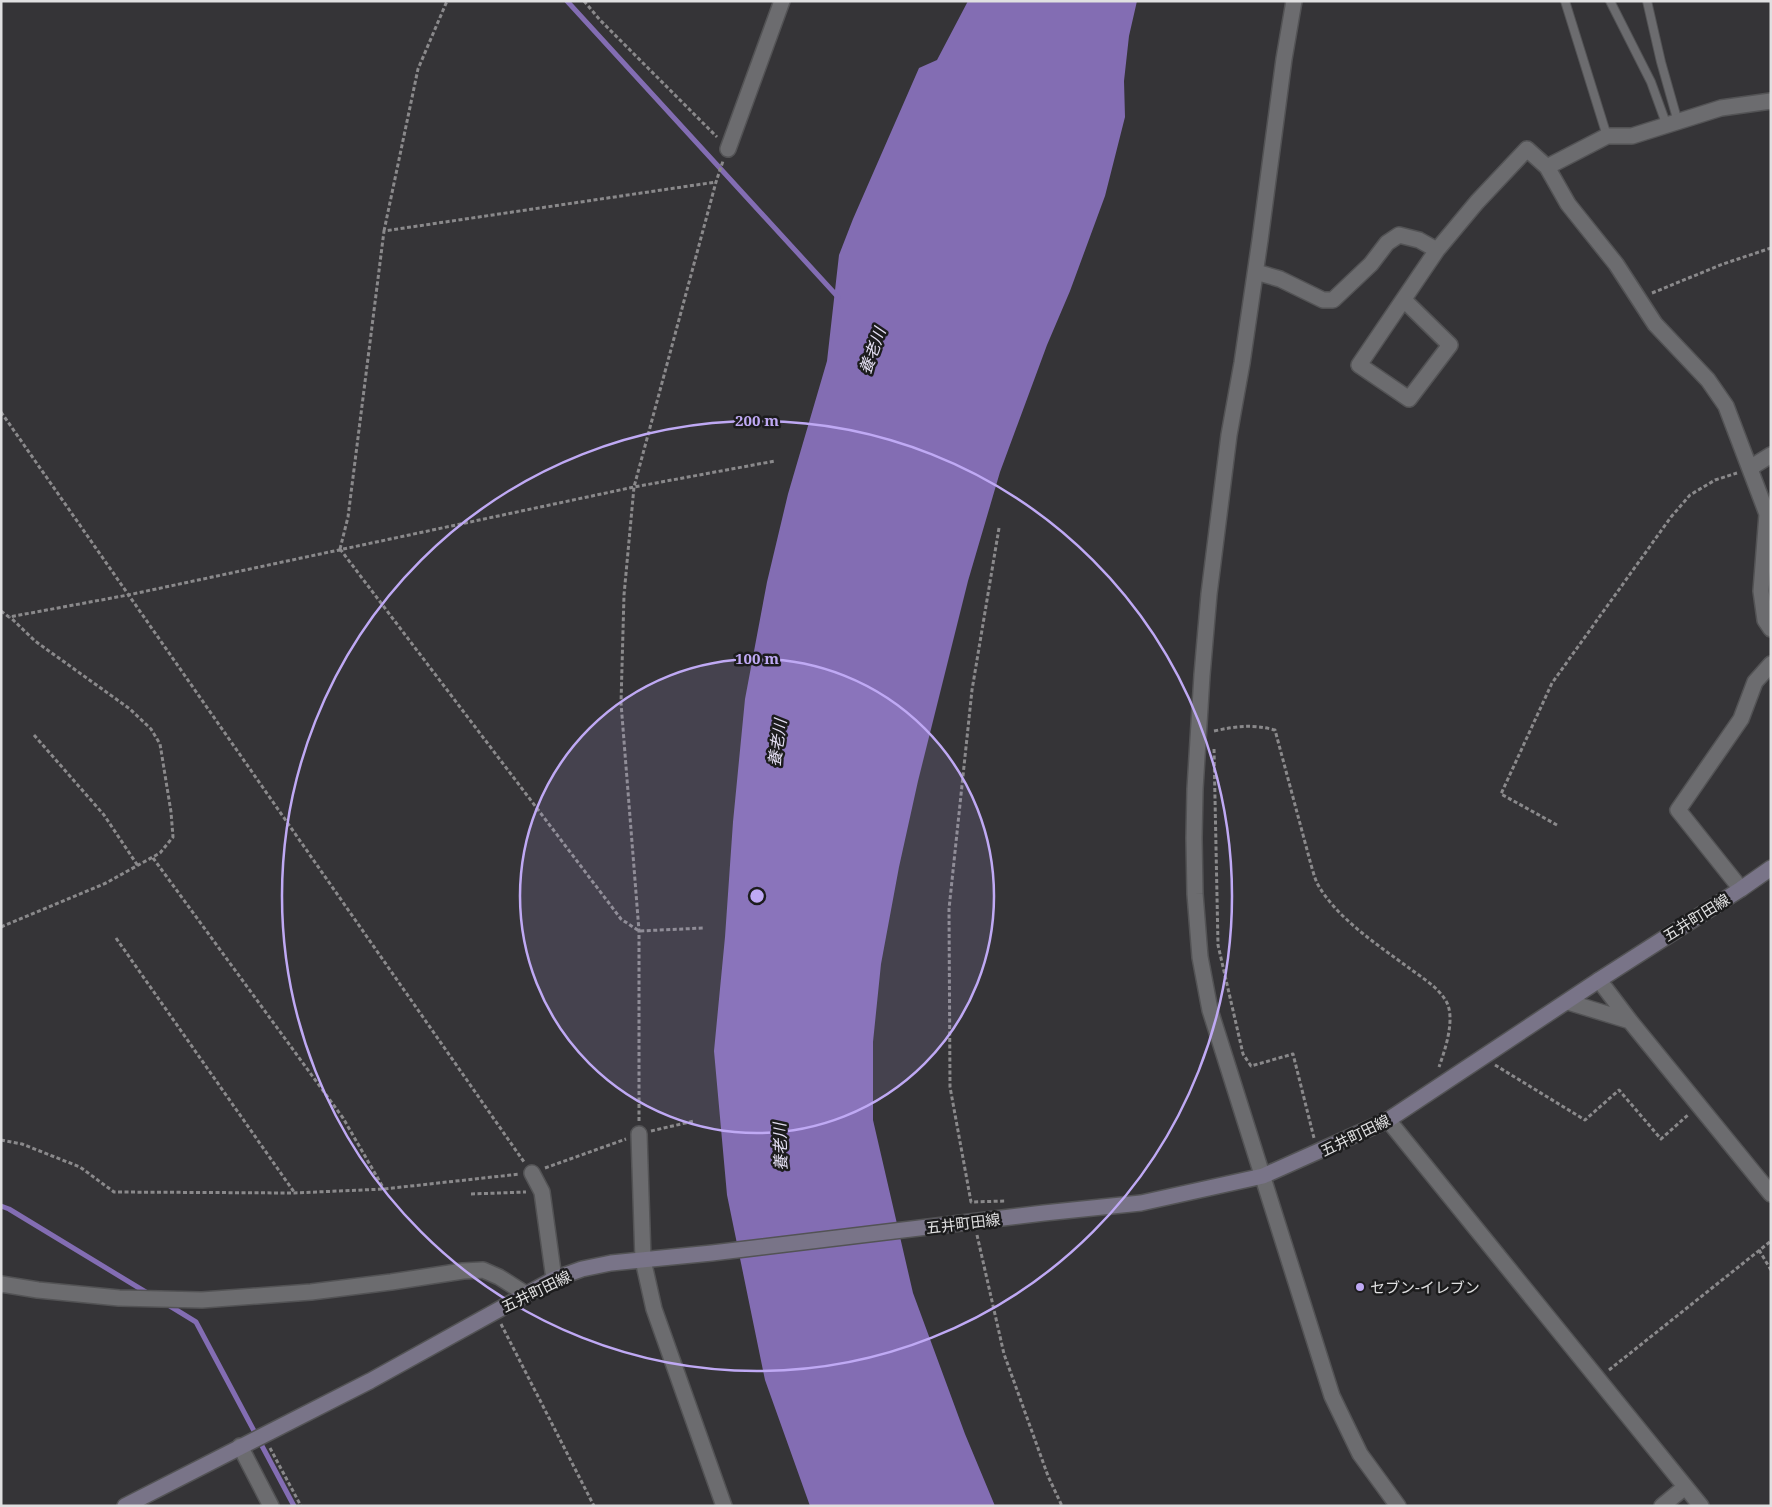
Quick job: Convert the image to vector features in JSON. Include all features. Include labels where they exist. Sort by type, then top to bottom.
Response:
[{"type":"main road","name":"五井町田線","points":[[125,1506],[370,1380],[554,1279],[582,1269],[611,1263],[1141,1204],[1263,1176],[1388,1120],[1771,868]]},
{"type":"street","points":[[728,148],[782,1]]},
{"type":"street","points":[[1294,1],[1284,59],[1256,272],[1229,436],[1209,594],[1202,675],[1194,838],[1195,894],[1200,957],[1210,1010],[1332,1396],[1360,1454],[1398,1506]]},
{"type":"street","points":[[1546,167],[1607,136],[1632,136],[1721,108],[1771,101]]},
{"type":"street","points":[[1404,300],[1450,344],[1410,398],[1359,365],[1437,250],[1477,202],[1527,149],[1546,167],[1568,204],[1616,264],[1655,324],[1708,380],[1726,406],[1767,514],[1761,591],[1765,620],[1771,629]]},
{"type":"street","points":[[1256,272],[1280,279],[1323,300],[1334,300],[1371,264],[1387,243],[1399,235],[1419,240],[1437,250]]},
{"type":"street","points":[[1750,468],[1771,455]]},
{"type":"street","points":[[1741,889],[1678,810],[1741,719],[1755,682],[1771,664]]},
{"type":"street","points":[[1599,980],[1630,1021],[1771,1194]]},
{"type":"street","points":[[1568,1002],[1630,1021]]},
{"type":"street","points":[[1388,1120],[1701,1506]]},
{"type":"street","points":[[639,1134],[643,1260],[654,1309],[724,1506]]},
{"type":"street","points":[[532,1173],[542,1192],[554,1279]]},
{"type":"street","points":[[1,1284],[38,1290],[119,1298],[202,1300],[312,1292],[463,1271],[483,1270],[499,1277],[526,1294]]},
{"type":"street","points":[[240,1446],[271,1506]]},
{"type":"street","points":[[1662,1506],[1686,1487]]},
{"type":"lane","points":[[1565,1],[1607,136]]},
{"type":"lane","points":[[1610,1],[1672,124]]},
{"type":"lane","points":[[1647,1],[1672,124]]},
{"type":"path","points":[[340,549],[348,517],[384,231],[418,69],[447,1]]},
{"type":"path","points":[[584,1],[600,20],[728,148],[716,182],[634,487],[624,595],[620,703],[639,931],[639,1134]]},
{"type":"path","points":[[384,231],[716,182]]},
{"type":"path","points":[[1638,299],[1723,264],[1771,248]]},
{"type":"path","points":[[1,412],[532,1173]]},
{"type":"path","points":[[9,617],[128,595],[634,487],[775,461]]},
{"type":"path","points":[[1557,824],[1501,794],[1552,682],[1671,517],[1690,495],[1715,480],[1750,468]]},
{"type":"path","points":[[999,528],[972,690],[950,909],[950,1087],[971,1202],[1011,1200]]},
{"type":"path","points":[[340,549],[621,919],[639,931],[704,928]]},
{"type":"path","points":[[1,612],[36,641],[130,709],[151,729],[160,744],[173,837],[160,853],[153,858],[106,883],[1,927]]},
{"type":"path","points":[[1317,1153],[1293,1054],[1252,1066],[1243,1054],[1218,945],[1214,731],[1238,726],[1258,726],[1275,730],[1317,882],[1332,902],[1360,930],[1431,984],[1446,1001],[1449,1012],[1447,1041],[1431,1092]]},
{"type":"path","points":[[34,736],[104,815],[138,866]]},
{"type":"path","points":[[153,858],[343,1118],[384,1189]]},
{"type":"path","points":[[116,938],[294,1193]]},
{"type":"path","points":[[1483,1057],[1585,1120],[1619,1090],[1661,1139],[1699,1105]]},
{"type":"path","points":[[1,1140],[22,1144],[80,1167],[114,1192],[294,1193],[384,1189],[532,1173],[639,1134],[694,1121]]},
{"type":"path","points":[[471,1194],[542,1192]]},
{"type":"path","points":[[974,1222],[1004,1354],[1048,1476],[1062,1506]]},
{"type":"path","points":[[1598,1378],[1771,1240]]},
{"type":"path","points":[[1759,1250],[1771,1270]]},
{"type":"path","points":[[494,1311],[594,1506]]},
{"type":"path","points":[[263,1434],[302,1506]]},
{"type":"water","name":"養老川","points":[[968,1],[1137,1],[1129,36],[1124,81],[1125,117],[1105,196],[1000,472],[968,581],[918,781],[899,867],[881,964],[873,1042],[873,1120],[913,1293],[965,1434],[995,1506],[810,1506],[765,1380],[727,1195],[714,1051],[745,699],[767,582],[788,494],[827,361],[839,255],[919,68],[937,60]]},
{"type":"waterway","points":[[567,1],[838,297]]},
{"type":"waterway","points":[[1,1206],[9,1209],[149,1294]]},
{"type":"waterway","points":[[165,1303],[196,1322],[294,1506]]},
{"type":"place","name":"セブン-イレブン","points":[[1360,1287]]}]
